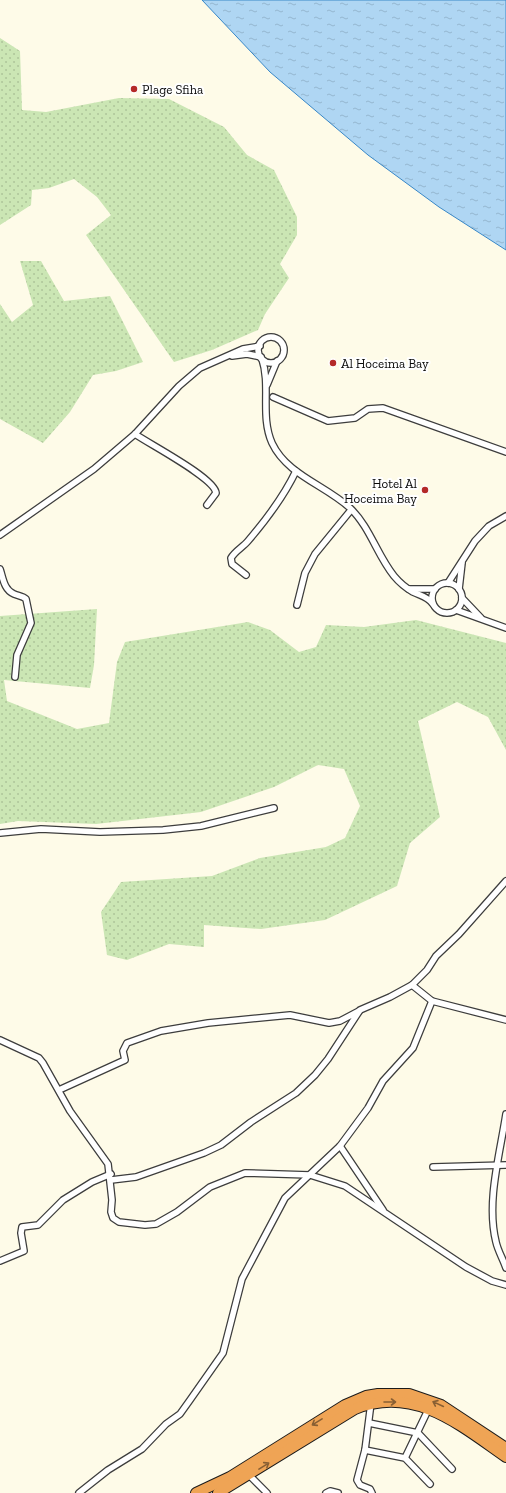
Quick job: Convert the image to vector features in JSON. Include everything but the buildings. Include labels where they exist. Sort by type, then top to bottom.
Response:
[{"type":"highway","points":[[196,1493],[230,1477],[345,1405],[366,1396],[378,1394],[409,1394],[436,1402],[454,1412],[506,1448]]},
{"type":"highway","points":[[218,1493],[249,1476],[355,1410],[372,1403],[391,1401],[429,1408],[445,1416],[506,1457]]},
{"type":"street","points":[[266,387],[277,361],[284,352],[280,341],[274,338],[268,338],[263,341],[260,346],[266,387],[268,430],[278,453],[296,471],[343,502],[351,510],[361,521],[388,568],[408,589],[425,596],[437,609],[443,612],[456,610],[461,604],[462,598]]},
{"type":"street","points":[[0,535],[94,469],[135,434],[190,375],[205,365],[243,349],[260,346]]},
{"type":"street","points":[[224,357],[247,354],[262,358],[270,363],[277,361]]},
{"type":"street","points":[[272,396],[328,421],[355,418],[368,409],[383,408],[506,452]]},
{"type":"street","points":[[135,434],[190,467],[214,486],[216,493],[207,505]]},
{"type":"street","points":[[246,575],[232,564],[231,558],[248,542],[290,484],[296,471]]},
{"type":"street","points":[[297,605],[305,573],[315,554],[351,510]]},
{"type":"street","points":[[448,582],[462,563],[475,541],[489,526],[506,516]]},
{"type":"street","points":[[462,563],[459,589],[462,598],[482,620]]},
{"type":"street","points":[[0,569],[5,585],[11,593],[24,597],[26,600],[31,623],[17,655],[15,677]]},
{"type":"street","points":[[433,604],[432,595],[435,589],[441,584],[448,582],[454,584],[459,589]]},
{"type":"street","points":[[408,589],[435,589]]},
{"type":"street","points":[[456,610],[506,628]]},
{"type":"street","points":[[0,833],[41,829],[100,832],[163,830],[201,826],[274,808]]},
{"type":"street","points":[[59,1090],[125,1060],[123,1051],[127,1044],[161,1031],[208,1023],[290,1015],[329,1023],[340,1021],[360,1010],[390,997],[412,984],[427,970],[436,956],[475,917],[506,881]]},
{"type":"street","points":[[412,984],[432,1001],[506,1020]]},
{"type":"street","points":[[79,1493],[108,1470],[142,1449],[166,1424],[180,1414],[222,1354],[242,1279],[285,1198],[340,1146],[368,1108],[383,1081],[413,1048],[432,1001]]},
{"type":"street","points":[[0,1261],[24,1251],[21,1233],[22,1227],[38,1225],[62,1200],[92,1182],[111,1177],[136,1177],[204,1153],[221,1145],[251,1122],[280,1105],[315,1076],[360,1010]]},
{"type":"street","points":[[0,1040],[39,1058],[59,1090],[70,1112],[106,1159],[111,1177],[111,1212],[113,1218],[119,1222],[145,1226],[156,1224],[177,1212],[210,1187],[245,1173],[310,1175],[345,1186],[466,1267],[492,1281],[506,1285]]},
{"type":"street","points":[[506,1114],[493,1195],[492,1217],[496,1243],[506,1268]]},
{"type":"street","points":[[340,1146],[386,1214]]},
{"type":"street","points":[[433,1168],[506,1165]]},
{"type":"street","points":[[372,1403],[365,1450],[358,1480],[360,1485],[370,1489],[372,1493]]},
{"type":"street","points":[[405,1458],[429,1408]]},
{"type":"street","points":[[369,1423],[418,1433],[452,1469]]},
{"type":"street","points":[[365,1450],[405,1458],[430,1484]]},
{"type":"street","points":[[249,1476],[267,1493]]},
{"type":"street","points":[[326,1493],[330,1491],[338,1493]]},
{"type":"green space","points":[[0,38],[20,51],[22,110],[46,112],[119,98],[169,99],[224,127],[247,155],[274,170],[297,217],[297,235],[280,264],[289,278],[265,314],[258,330],[212,350],[174,362],[86,235],[111,215],[97,197],[74,179],[49,188],[32,190],[31,205],[0,225]]},
{"type":"green space","points":[[20,261],[41,261],[64,301],[110,296],[143,362],[116,371],[93,375],[70,412],[43,443],[0,419],[0,304],[12,322],[33,305]]},
{"type":"green space","points":[[97,609],[94,665],[90,688],[4,680],[7,701],[77,729],[109,723],[117,662],[125,642],[248,622],[270,630],[299,652],[316,647],[326,625],[364,627],[416,620],[506,643],[506,750],[488,717],[457,702],[418,721],[440,817],[410,843],[397,886],[325,920],[261,929],[204,925],[204,947],[169,944],[127,960],[107,955],[101,912],[121,882],[212,876],[260,858],[326,847],[345,838],[360,806],[344,769],[318,765],[274,787],[201,812],[96,824],[18,821],[0,824],[0,616]]},
{"type":"water","points":[[202,0],[506,0],[506,250],[439,207],[368,155],[270,72]]},
{"type":"place","name":"Plage Sfiha","points":[[134,89]]},
{"type":"place","name":"Al Hoceima Bay","points":[[333,363]]},
{"type":"place","name":"Hotel Al Hoceima Bay","points":[[425,490]]}]
